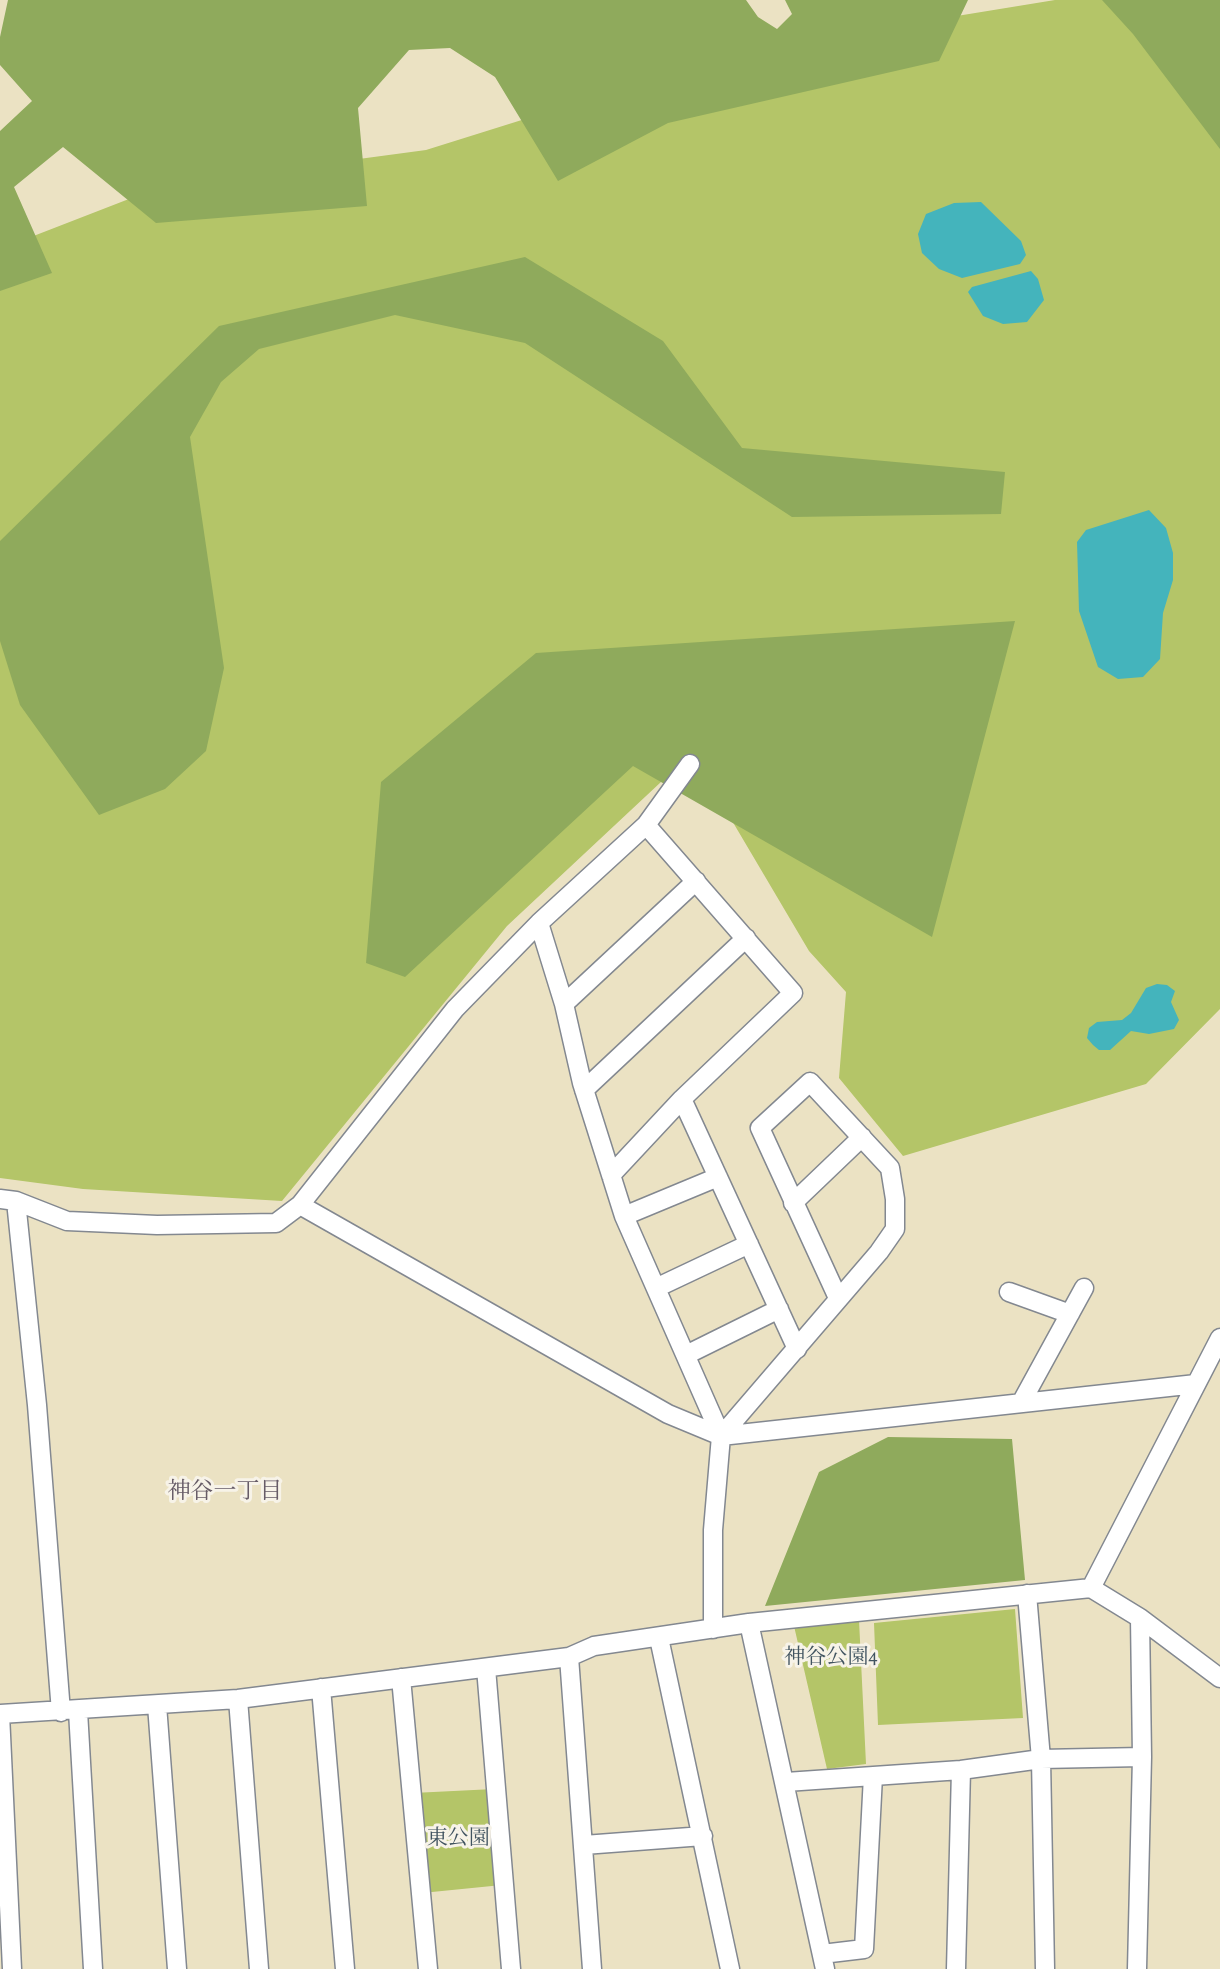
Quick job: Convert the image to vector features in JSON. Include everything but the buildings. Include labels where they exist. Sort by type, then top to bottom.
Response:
[{"type":"street","points":[[93,1969],[38,1419],[8,1200],[66,1221],[157,1225],[275,1223],[300,1205],[454,1009],[539,923],[646,825],[690,764]]},
{"type":"street","points":[[611,1175],[682,1099],[793,993],[646,825]]},
{"type":"street","points":[[564,1004],[696,881]]},
{"type":"street","points":[[539,923],[564,1004],[584,1090],[624,1216],[688,1354],[721,1436],[713,1530],[713,1629]]},
{"type":"street","points":[[584,1090],[746,939]]},
{"type":"street","points":[[721,1436],[797,1349],[895,1229],[895,1199],[890,1168],[810,1082],[760,1128],[838,1298]]},
{"type":"street","points":[[682,1099],[797,1349]]},
{"type":"street","points":[[793,1203],[862,1138]]},
{"type":"street","points":[[624,1216],[718,1177]]},
{"type":"street","points":[[300,1205],[656,1408],[721,1436],[1196,1384]]},
{"type":"street","points":[[658,1287],[749,1244]]},
{"type":"street","points":[[1021,1403],[1084,1289]]},
{"type":"street","points":[[1009,1292],[1070,1314]]},
{"type":"street","points":[[688,1354],[779,1309]]},
{"type":"street","points":[[1091,1588],[1220,1338]]},
{"type":"street","points":[[12,1969],[0,1714],[238,1699],[569,1657],[594,1646],[749,1623],[1091,1588],[1140,1618],[1220,1678]]},
{"type":"street","points":[[1027,1594],[1041,1759],[1045,1969]]},
{"type":"street","points":[[1137,1969],[1142,1757],[1140,1618]]},
{"type":"street","points":[[749,1623],[786,1782],[823,1962],[864,1949],[873,1776]]},
{"type":"street","points":[[659,1638],[730,1969]]},
{"type":"street","points":[[569,1657],[593,1969]]},
{"type":"street","points":[[486,1668],[511,1969]]},
{"type":"street","points":[[401,1678],[428,1969]]},
{"type":"street","points":[[321,1688],[345,1969]]},
{"type":"street","points":[[238,1699],[259,1969]]},
{"type":"street","points":[[157,1704],[177,1969]]},
{"type":"street","points":[[786,1782],[961,1770],[1041,1759],[1142,1757]]},
{"type":"street","points":[[956,1969],[961,1770]]},
{"type":"street","points":[[584,1845],[703,1836]]},
{"type":"green space","points":[[8,0],[746,0],[758,17],[777,29],[792,14],[785,0],[968,0],[939,61],[668,123],[558,181],[495,77],[450,48],[409,50],[358,108],[367,206],[156,223],[63,147],[14,187],[52,273],[0,291],[0,131],[32,101],[0,65],[0,37]]},
{"type":"green space","points":[[1055,0],[1220,0],[1220,1009],[1146,1084],[903,1156],[839,1078],[846,992],[809,951],[692,753],[507,926],[282,1201],[83,1189],[0,1178],[0,249],[165,185],[426,150],[742,51]]},
{"type":"green space","points":[[1102,0],[1220,0],[1220,149],[1133,34]]},
{"type":"green space","points":[[525,257],[663,341],[742,448],[1005,472],[1001,514],[792,517],[525,343],[395,315],[259,349],[221,382],[190,437],[224,668],[206,751],[165,789],[99,815],[20,705],[0,641],[0,541],[219,326]]},
{"type":"green space","points":[[1015,621],[932,937],[633,766],[405,977],[366,963],[381,782],[536,653]]},
{"type":"green space","points":[[888,1437],[1012,1439],[1025,1580],[765,1606],[819,1472]]},
{"type":"green space","points":[[1015,1609],[1023,1718],[878,1725],[874,1623]]},
{"type":"green space","name":"神谷公園4","points":[[859,1620],[866,1764],[827,1769],[794,1626]]},
{"type":"green space","name":"東公園","points":[[494,1789],[502,1885],[422,1893],[413,1793]]},
{"type":"water","points":[[981,202],[1021,241],[1026,255],[1020,264],[962,278],[939,269],[922,253],[918,234],[926,214],[954,203]]},
{"type":"water","points":[[1031,271],[1038,279],[1044,300],[1027,322],[1003,324],[983,316],[968,292],[972,287]]},
{"type":"water","points":[[1149,510],[1166,528],[1173,553],[1173,580],[1163,613],[1160,659],[1143,677],[1118,679],[1098,667],[1079,611],[1077,542],[1086,530]]},
{"type":"water","points":[[1157,984],[1167,985],[1175,991],[1171,1002],[1179,1020],[1174,1029],[1149,1034],[1131,1031],[1110,1050],[1099,1050],[1093,1045],[1087,1038],[1089,1028],[1097,1022],[1122,1020],[1131,1013],[1146,988]]},
{"type":"district","name":"神谷一丁目","points":[[225,1492]]}]
